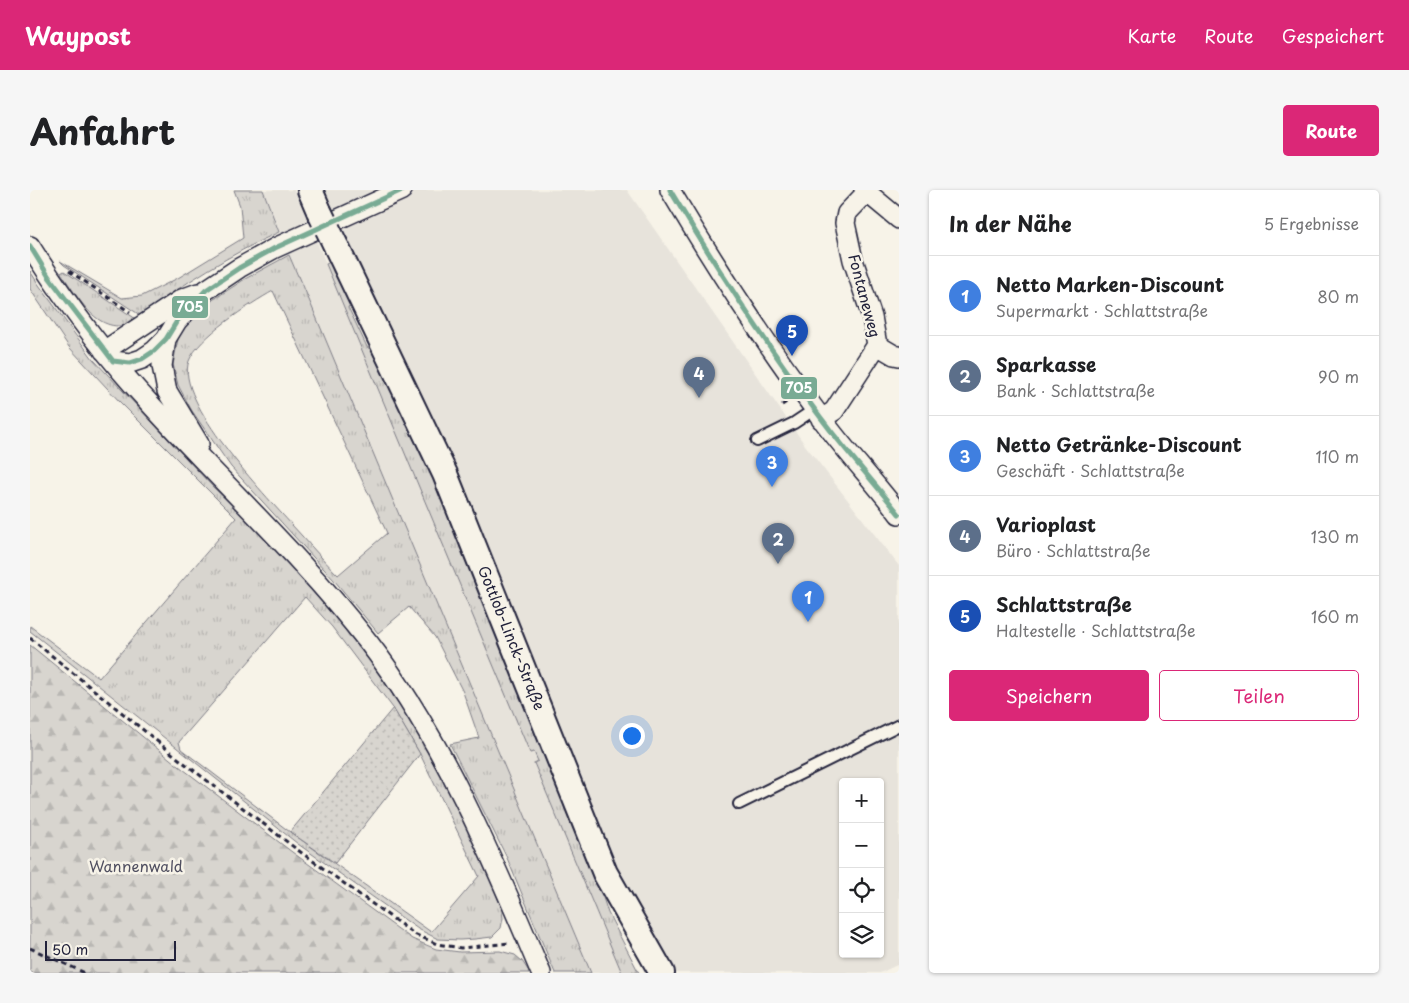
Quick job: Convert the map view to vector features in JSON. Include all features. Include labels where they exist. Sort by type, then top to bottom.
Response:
[{"type":"street","points":[[109,356],[147,323],[182,299],[206,290],[239,268],[275,248],[323,207],[402,190]]},
{"type":"street","points":[[670,190],[733,291],[818,414],[899,514]]},
{"type":"street","points":[[867,191],[899,219]]},
{"type":"street","name":"Fontaneweg","points":[[818,414],[834,411],[877,345],[872,317],[853,260],[845,222],[847,213],[867,191]]},
{"type":"street","name":"Gottlob-Linck-Straße","points":[[323,207],[336,246],[445,474],[604,874],[662,973]]},
{"type":"street","points":[[30,246],[50,277],[109,356],[152,406],[269,527],[325,589],[378,655],[421,720],[466,806],[495,863],[541,973]]},
{"type":"street","points":[[109,356],[130,363],[142,359],[154,351],[166,339],[177,321],[206,290]]},
{"type":"street","points":[[166,339],[162,366],[167,391],[220,477]]},
{"type":"street","points":[[877,345],[899,356]]},
{"type":"lane","points":[[757,441],[818,414]]},
{"type":"lane","points":[[739,804],[899,725]]},
{"type":"path","points":[[50,277],[63,268],[147,323]]},
{"type":"path","points":[[30,638],[179,759],[295,848],[414,934],[437,944],[461,948],[528,942]]},
{"type":"path","points":[[30,948],[85,973]]},
{"type":"shaded area","points":[[263,190],[294,190],[302,206],[530,753],[534,751],[538,761],[534,763],[622,973],[591,973]]},
{"type":"shaded area","points":[[323,190],[627,190],[805,445],[899,566],[899,964],[880,973],[676,973],[616,870],[533,659],[455,469]]},
{"type":"green space","points":[[234,190],[263,190],[279,232],[208,270],[140,315],[60,261],[122,298],[142,296],[178,278],[243,238],[240,206]]},
{"type":"green space","points":[[289,255],[591,973],[555,973],[507,858],[450,744],[479,738],[463,692],[435,637],[409,607],[378,633],[334,580],[231,467],[192,411],[178,385],[173,364],[178,339],[185,327],[214,299],[245,279]],"holes":[[[273,291],[387,533],[338,575],[244,471],[225,447],[195,399],[188,378],[189,361],[194,352],[213,332],[251,304]]]},
{"type":"green space","points":[[332,261],[352,304],[348,307],[367,347],[379,354],[436,479],[596,876],[608,913],[639,973],[622,973],[534,763],[538,761],[534,752],[530,753],[326,264]]},
{"type":"green space","points":[[30,271],[93,359],[212,486],[262,534],[333,615],[370,661],[413,725],[454,802],[486,869],[501,906],[503,918],[501,928],[492,937],[460,940],[438,939],[418,929],[298,844],[30,631],[30,626],[99,678],[236,518],[120,402],[69,347],[30,289]],"holes":[[[305,597],[332,627],[393,708],[420,754],[479,876],[431,932],[290,832],[181,749],[179,742]]]},
{"type":"green space","points":[[64,271],[139,321],[125,326],[102,322],[84,306],[61,273]]},
{"type":"green space","name":"Wannenwald","points":[[30,645],[175,763],[292,852],[412,939],[436,949],[460,952],[500,951],[515,955],[522,961],[530,973],[30,973]]},
{"type":"green space","points":[[393,708],[420,754],[335,863],[290,832]]},
{"type":"transit line","name":"705","points":[[30,246],[49,277],[113,361],[130,363],[142,359],[154,351],[166,339],[177,321],[206,290],[239,268],[275,248],[402,190]]},
{"type":"transit line","name":"705","points":[[670,190],[727,283],[788,373],[831,431],[899,514]]},
{"type":"place","name":"Schlattstraße","points":[[792,356]]},
{"type":"place","name":"Varioplast","points":[[699,398]]},
{"type":"place","name":"Netto Getränke-Discount","points":[[772,487]]},
{"type":"place","name":"Sparkasse","points":[[778,564]]},
{"type":"place","name":"Netto Marken-Discount","points":[[808,622]]}]
